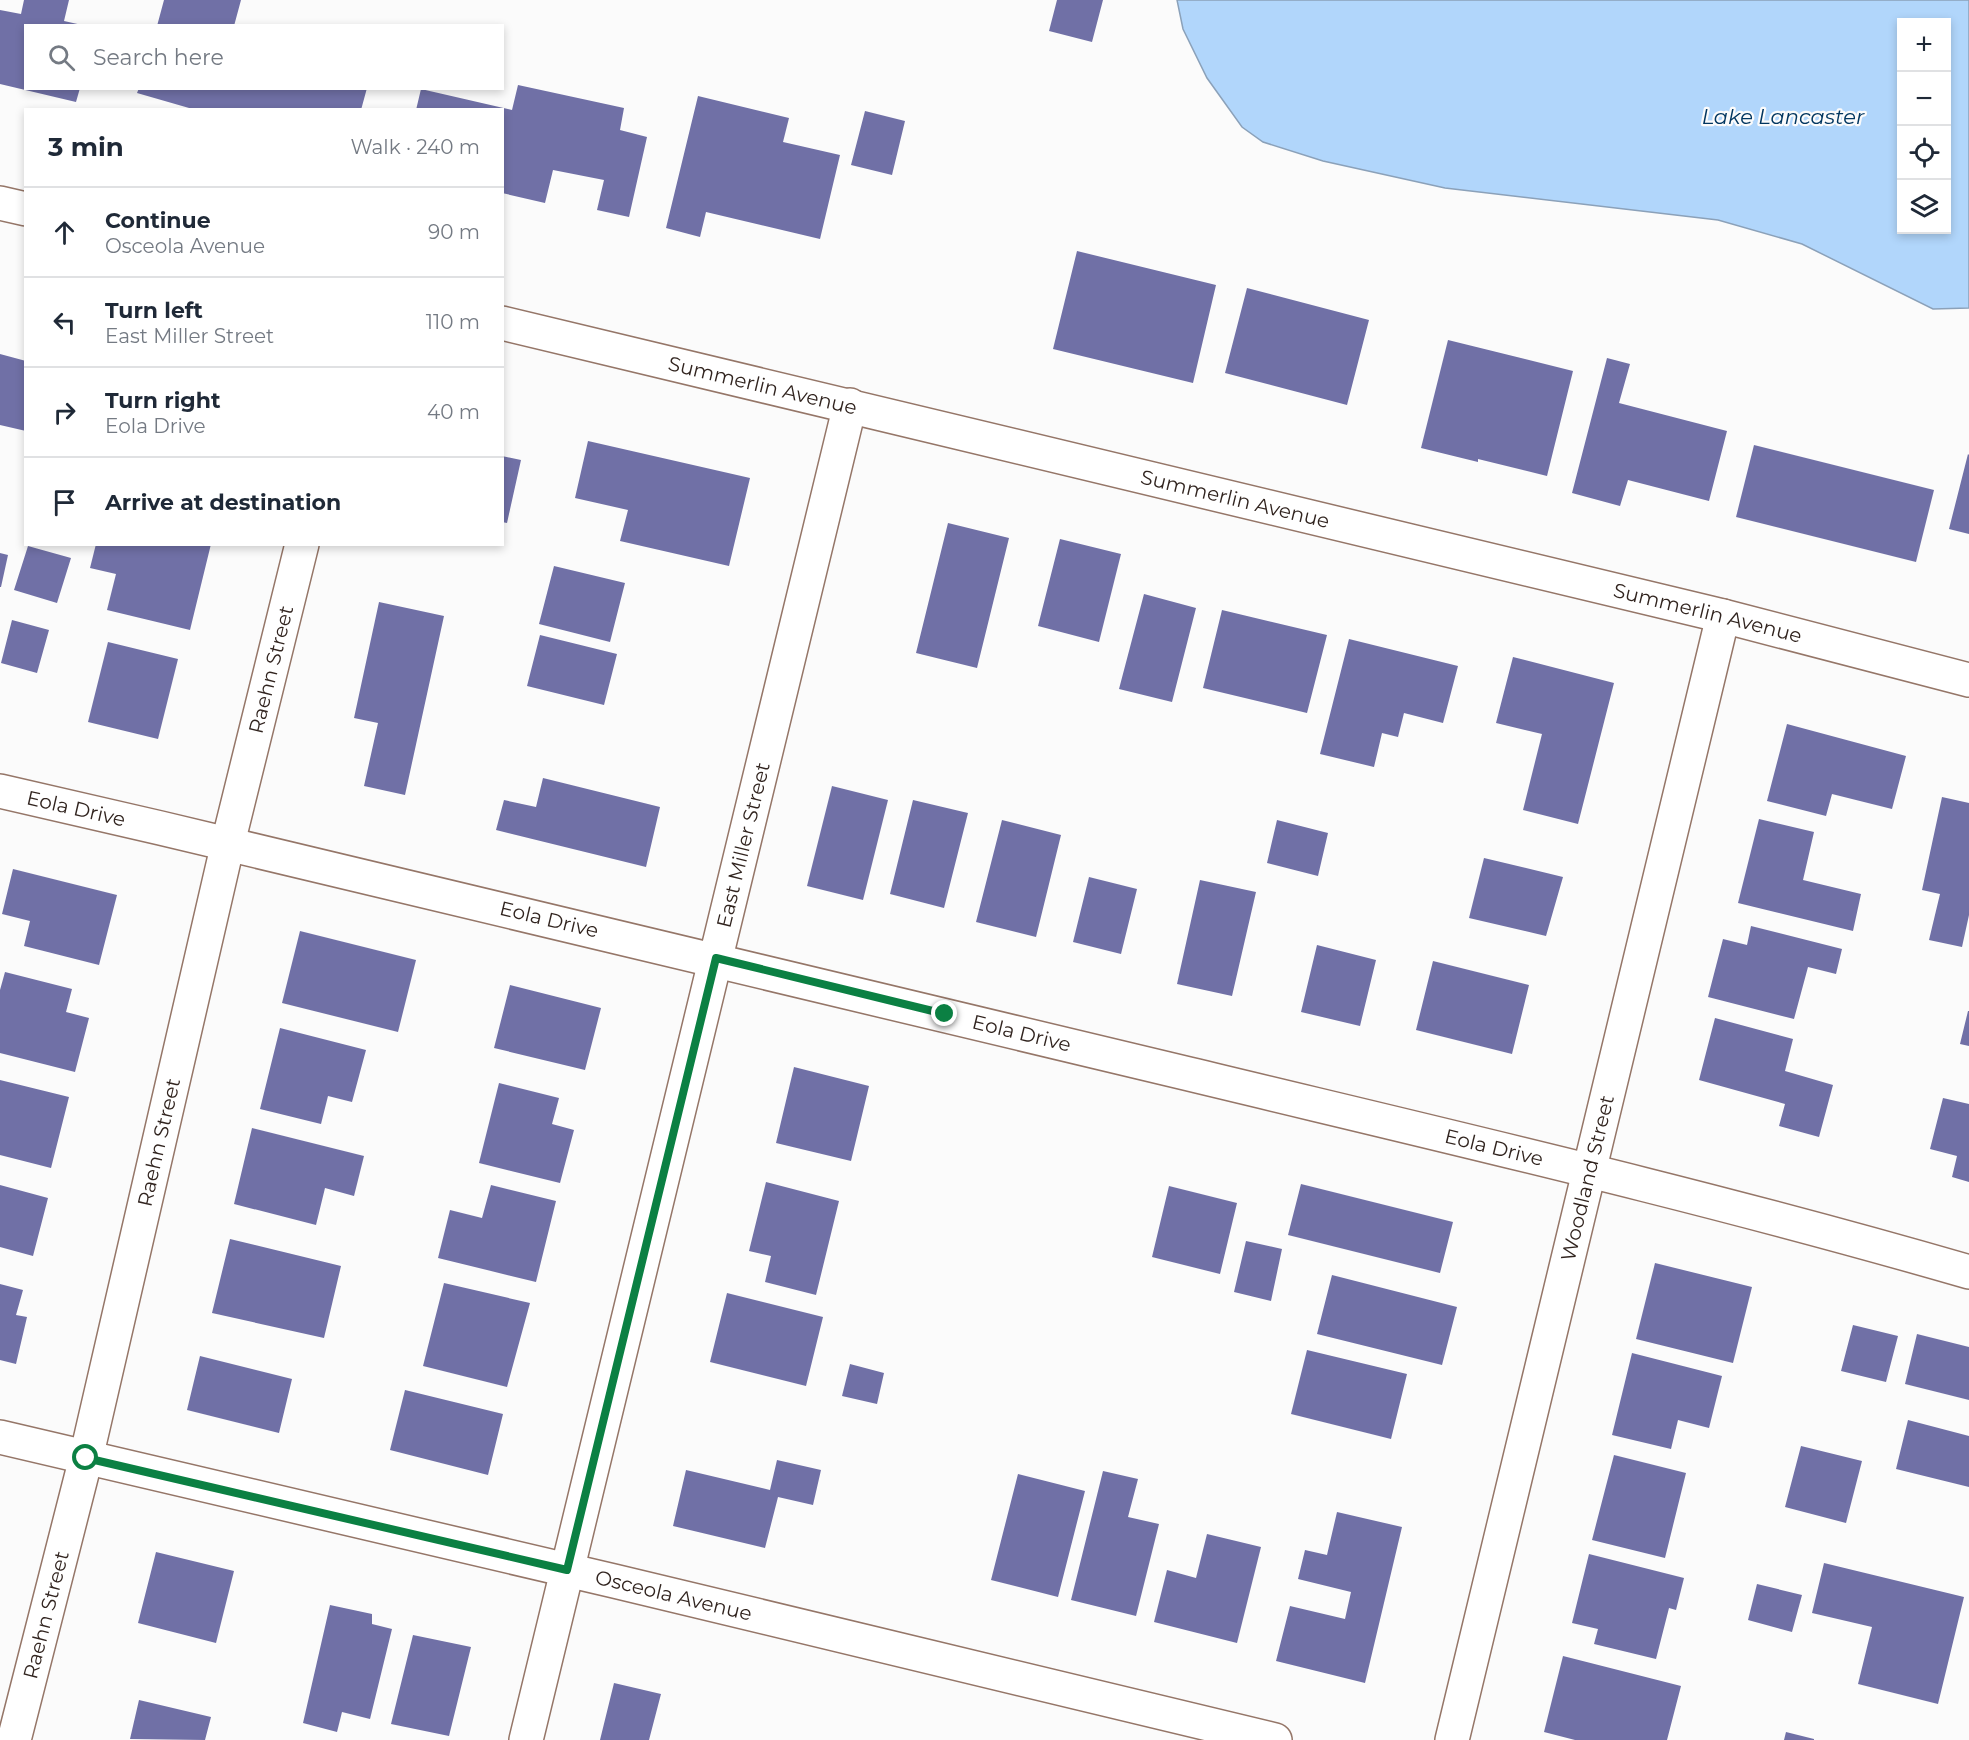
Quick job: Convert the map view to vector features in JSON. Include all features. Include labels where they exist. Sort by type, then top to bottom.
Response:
[{"type":"street","points":[[0,203],[24,209]]},
{"type":"street","name":"Summerlin Avenue","points":[[504,323],[1723,616],[1969,680]]},
{"type":"street","name":"East Miller Street","points":[[526,1740],[850,405]]},
{"type":"street","name":"Raehn Street","points":[[15,1740],[86,1458],[228,843],[302,546]]},
{"type":"street","name":"Woodland Street","points":[[1452,1740],[1723,616]]},
{"type":"street","name":"Eola Drive","points":[[0,791],[716,958],[1589,1171],[1836,1233],[1969,1272]]},
{"type":"street","name":"Osceola Avenue","points":[[0,1437],[1275,1740]]},
{"type":"water","name":"Lake Lancaster","points":[[1177,0],[1969,0],[1969,308],[1933,309],[1802,244],[1718,220],[1445,188],[1323,161],[1263,142],[1242,127],[1207,78],[1183,29]]},
{"type":"building","points":[[24,0],[69,0],[64,21],[78,24],[24,24],[24,90],[0,84],[0,10],[21,14]]},
{"type":"building","points":[[164,0],[241,0],[235,24],[158,24]]},
{"type":"building","points":[[1057,0],[1103,0],[1092,42],[1049,31]]},
{"type":"building","points":[[518,85],[624,108],[620,130],[647,137],[629,217],[597,210],[604,180],[553,170],[545,203],[504,193],[504,108],[512,110]]},
{"type":"building","points":[[25,90],[79,90],[76,102]]},
{"type":"building","points":[[138,90],[366,90],[362,108],[189,108],[137,93]]},
{"type":"building","points":[[421,90],[503,108],[416,108]]},
{"type":"building","points":[[698,96],[789,118],[783,142],[840,155],[820,239],[706,212],[700,237],[666,228]]},
{"type":"building","points":[[865,111],[905,121],[892,175],[851,165]]},
{"type":"building","points":[[1077,251],[1216,285],[1193,383],[1053,349]]},
{"type":"building","points":[[1247,288],[1369,320],[1347,405],[1225,373]]},
{"type":"building","points":[[1448,340],[1573,371],[1547,476],[1421,448]]},
{"type":"building","points":[[0,354],[24,360],[24,431],[0,425]]},
{"type":"building","points":[[1607,358],[1630,364],[1619,403],[1727,431],[1709,501],[1628,480],[1620,506],[1572,493]]},
{"type":"building","points":[[588,441],[750,478],[729,566],[620,541],[628,510],[575,498]]},
{"type":"building","points":[[1754,445],[1934,490],[1916,562],[1736,517]]},
{"type":"building","points":[[1969,455],[1969,534],[1949,529]]},
{"type":"building","points":[[504,456],[521,460],[507,523],[504,522]]},
{"type":"building","points":[[948,523],[1009,538],[977,668],[916,653]]},
{"type":"building","points":[[1060,539],[1121,554],[1099,642],[1038,626]]},
{"type":"building","points":[[28,546],[71,558],[57,603],[14,590]]},
{"type":"building","points":[[96,546],[211,546],[190,630],[107,610],[116,574],[90,568]]},
{"type":"building","points":[[0,553],[8,555],[1,587],[0,587]]},
{"type":"building","points":[[554,566],[625,583],[610,642],[539,624]]},
{"type":"building","points":[[1144,594],[1196,608],[1172,702],[1119,689]]},
{"type":"building","points":[[379,602],[444,616],[405,795],[364,786],[378,723],[354,718]]},
{"type":"building","points":[[1222,610],[1327,635],[1307,713],[1203,688]]},
{"type":"building","points":[[12,620],[49,630],[37,673],[1,663]]},
{"type":"building","points":[[540,635],[617,654],[604,705],[527,686]]},
{"type":"building","points":[[1349,639],[1458,666],[1443,723],[1404,713],[1398,737],[1382,733],[1374,767],[1320,754]]},
{"type":"building","points":[[108,642],[178,659],[158,739],[88,722]]},
{"type":"building","points":[[1513,657],[1614,683],[1578,824],[1523,810],[1542,734],[1496,723]]},
{"type":"building","points":[[1787,724],[1906,756],[1892,809],[1832,794],[1826,816],[1767,801]]},
{"type":"building","points":[[543,778],[660,807],[646,867],[496,830],[504,800],[536,807]]},
{"type":"building","points":[[832,786],[888,800],[863,900],[807,886]]},
{"type":"building","points":[[1942,797],[1969,803],[1969,915],[1962,947],[1929,940],[1940,894],[1922,890]]},
{"type":"building","points":[[913,800],[968,813],[944,908],[890,894]]},
{"type":"building","points":[[1759,819],[1814,832],[1803,880],[1861,894],[1853,931],[1738,903]]},
{"type":"building","points":[[1002,820],[1061,835],[1036,937],[976,922]]},
{"type":"building","points":[[1277,820],[1328,833],[1318,876],[1267,863]]},
{"type":"building","points":[[1484,858],[1563,877],[1546,936],[1469,918]]},
{"type":"building","points":[[13,869],[117,895],[99,965],[24,946],[30,921],[2,914]]},
{"type":"building","points":[[1089,877],[1137,889],[1121,954],[1073,942]]},
{"type":"building","points":[[1200,880],[1256,892],[1232,996],[1177,984]]},
{"type":"building","points":[[1751,926],[1842,949],[1836,974],[1808,967],[1794,1019],[1708,997],[1723,939],[1747,945]]},
{"type":"building","points":[[300,931],[416,960],[398,1032],[282,1003]]},
{"type":"building","points":[[1317,945],[1376,960],[1360,1026],[1301,1012]]},
{"type":"building","points":[[1433,961],[1529,985],[1512,1054],[1416,1030]]},
{"type":"building","points":[[5,972],[72,989],[66,1012],[89,1018],[75,1072],[0,1053],[0,990]]},
{"type":"building","points":[[510,985],[601,1008],[585,1070],[494,1048]]},
{"type":"building","points":[[1969,1011],[1969,1046],[1960,1044]]},
{"type":"building","points":[[1715,1018],[1793,1039],[1785,1071],[1833,1085],[1819,1137],[1779,1126],[1785,1104],[1699,1080]]},
{"type":"building","points":[[280,1028],[366,1050],[352,1102],[328,1096],[321,1124],[260,1109]]},
{"type":"building","points":[[794,1067],[869,1086],[851,1161],[776,1143]]},
{"type":"building","points":[[0,1080],[69,1097],[51,1168],[0,1155]]},
{"type":"building","points":[[499,1083],[559,1098],[552,1124],[574,1130],[560,1183],[479,1163]]},
{"type":"building","points":[[1943,1098],[1969,1104],[1969,1182],[1952,1177],[1957,1156],[1930,1149]]},
{"type":"building","points":[[252,1128],[364,1156],[354,1196],[325,1188],[316,1225],[234,1204]]},
{"type":"building","points":[[766,1182],[839,1201],[816,1295],[765,1282],[771,1256],[749,1251]]},
{"type":"building","points":[[1301,1184],[1453,1222],[1440,1273],[1288,1235]]},
{"type":"building","points":[[0,1185],[48,1198],[33,1256],[0,1247]]},
{"type":"building","points":[[491,1185],[556,1201],[536,1282],[438,1258],[450,1210],[482,1218]]},
{"type":"building","points":[[1169,1186],[1237,1203],[1220,1274],[1152,1257]]},
{"type":"building","points":[[230,1239],[341,1266],[324,1338],[212,1313]]},
{"type":"building","points":[[1246,1241],[1282,1249],[1271,1301],[1234,1292]]},
{"type":"building","points":[[1655,1263],[1752,1287],[1733,1363],[1636,1339]]},
{"type":"building","points":[[1332,1275],[1457,1307],[1442,1365],[1317,1334]]},
{"type":"building","points":[[444,1283],[530,1303],[507,1387],[423,1366]]},
{"type":"building","points":[[0,1284],[23,1290],[16,1315],[27,1317],[16,1364],[0,1360]]},
{"type":"building","points":[[727,1293],[823,1317],[806,1386],[710,1362]]},
{"type":"building","points":[[1853,1325],[1898,1336],[1886,1382],[1841,1371]]},
{"type":"building","points":[[1917,1334],[1969,1347],[1969,1400],[1905,1384]]},
{"type":"building","points":[[1307,1350],[1407,1374],[1391,1439],[1291,1414]]},
{"type":"building","points":[[1632,1353],[1722,1376],[1709,1428],[1678,1420],[1671,1449],[1612,1435]]},
{"type":"building","points":[[200,1356],[292,1379],[279,1433],[187,1410]]},
{"type":"building","points":[[850,1364],[884,1373],[877,1404],[842,1396]]},
{"type":"building","points":[[405,1390],[503,1414],[488,1475],[390,1450]]},
{"type":"building","points":[[1908,1420],[1969,1436],[1969,1487],[1896,1469]]},
{"type":"building","points":[[1801,1446],[1862,1461],[1846,1523],[1785,1507]]},
{"type":"building","points":[[1614,1455],[1686,1473],[1665,1558],[1592,1540]]},
{"type":"building","points":[[777,1460],[821,1470],[813,1505],[778,1497],[765,1548],[673,1526],[686,1470],[770,1490]]},
{"type":"building","points":[[1103,1471],[1138,1479],[1128,1517],[1159,1524],[1136,1616],[1071,1600]]},
{"type":"building","points":[[1018,1474],[1085,1491],[1058,1597],[991,1580]]},
{"type":"building","points":[[1337,1512],[1402,1527],[1365,1683],[1276,1661],[1290,1606],[1345,1619],[1351,1592],[1298,1579],[1305,1550],[1327,1555]]},
{"type":"building","points":[[1207,1534],[1261,1547],[1237,1643],[1154,1622],[1167,1570],[1196,1578]]},
{"type":"building","points":[[156,1552],[234,1571],[216,1643],[138,1623]]},
{"type":"building","points":[[1589,1554],[1684,1578],[1676,1610],[1669,1608],[1656,1659],[1594,1644],[1598,1629],[1572,1623]]},
{"type":"building","points":[[1824,1563],[1964,1597],[1938,1704],[1858,1684],[1872,1627],[1812,1613]]},
{"type":"building","points":[[1757,1584],[1802,1595],[1792,1632],[1748,1620]]},
{"type":"building","points":[[330,1605],[372,1614],[372,1624],[392,1629],[370,1719],[342,1712],[337,1732],[303,1723]]},
{"type":"building","points":[[413,1635],[471,1647],[449,1736],[391,1724]]},
{"type":"building","points":[[1563,1656],[1681,1686],[1667,1740],[1575,1740],[1544,1732]]},
{"type":"building","points":[[614,1683],[661,1694],[649,1740],[600,1740]]},
{"type":"building","points":[[139,1700],[211,1717],[205,1740],[130,1739]]},
{"type":"building","points":[[1786,1732],[1814,1739],[1814,1740],[1784,1740]]},
{"type":"route","points":[[86,1458],[567,1570],[716,958],[945,1014]]}]
